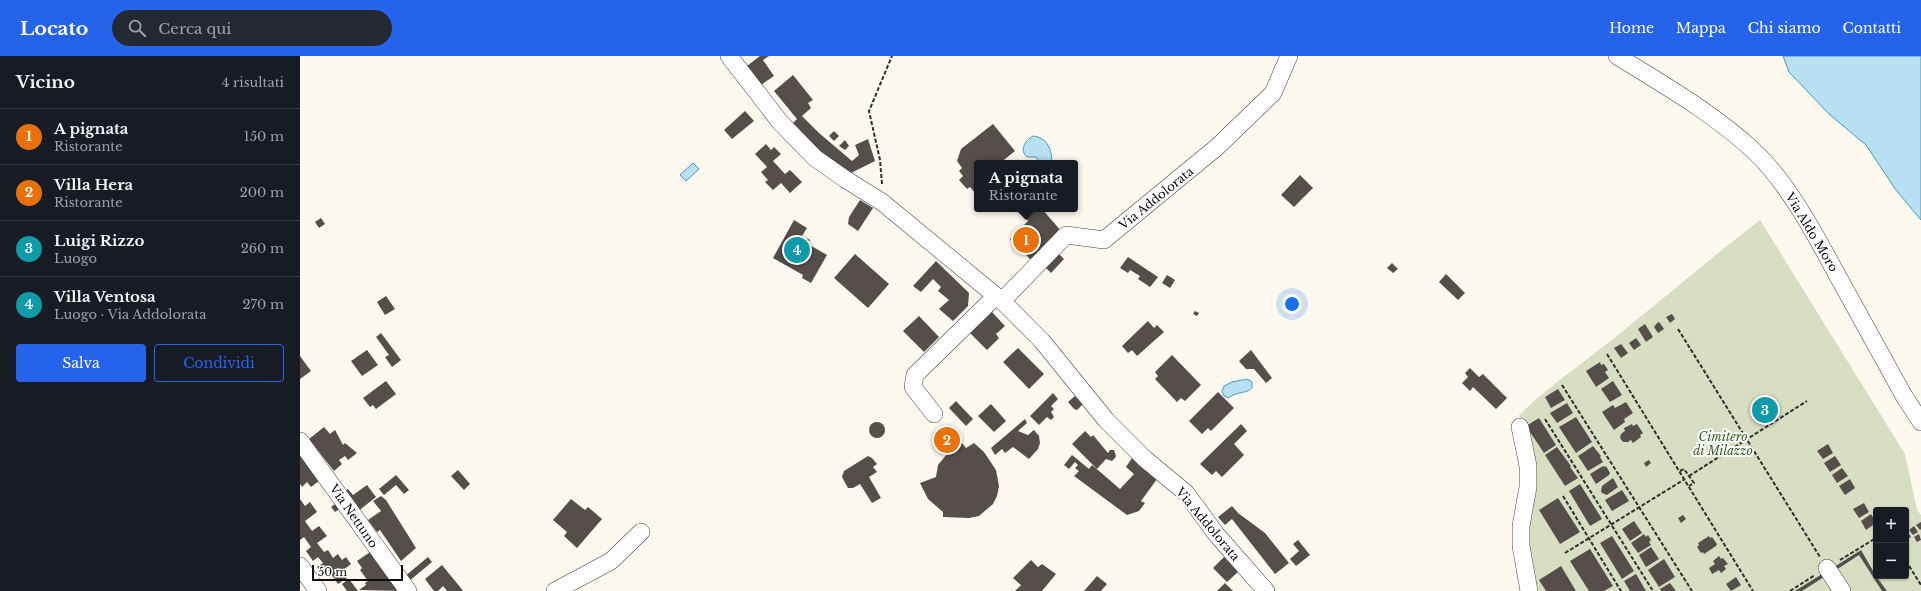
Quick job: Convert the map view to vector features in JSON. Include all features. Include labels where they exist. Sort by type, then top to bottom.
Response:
[{"type":"street","name":"Via Addolorata","points":[[729,56],[780,122],[815,158],[882,202],[999,298],[1042,341],[1106,420],[1145,459],[1186,493],[1216,534],[1266,591]]},
{"type":"street","name":"Via Addolorata","points":[[934,414],[913,387],[915,375],[1066,235],[1104,240],[1217,147],[1273,93],[1289,56]]},
{"type":"street","name":"Via Aldo Moro","points":[[1617,56],[1686,98],[1724,125],[1760,157],[1782,184],[1808,221],[1904,396],[1921,422]]},
{"type":"street","points":[[1520,427],[1528,466],[1528,487],[1521,526],[1521,546],[1529,591]]},
{"type":"street","name":"Via Nettuno","points":[[300,441],[408,591]]},
{"type":"street","points":[[555,591],[611,561],[640,532]]},
{"type":"street","points":[[300,566],[318,591]]},
{"type":"street","points":[[1827,568],[1842,591]]},
{"type":"path","points":[[882,202],[880,160],[869,111],[892,56]]},
{"type":"path","points":[[1678,329],[1827,568]]},
{"type":"path","points":[[1607,354],[1753,591]]},
{"type":"path","points":[[1562,385],[1692,591]]},
{"type":"path","points":[[1689,476],[1806,401]]},
{"type":"path","points":[[1545,419],[1653,591]]},
{"type":"path","points":[[1680,471],[1684,469],[1694,483],[1689,486]]},
{"type":"path","points":[[1565,553],[1638,506],[1685,479]]},
{"type":"path","points":[[1563,496],[1621,591]]},
{"type":"path","points":[[1909,566],[1921,585]]},
{"type":"green space","name":"Cimitero di Milazzo","points":[[1760,220],[1905,454],[1917,510],[1921,515],[1921,591],[1532,591],[1522,422],[1519,415],[1544,393]]},
{"type":"water","points":[[1783,56],[1921,56],[1921,220],[1896,190],[1866,145],[1829,114],[1789,72]]},
{"type":"water","points":[[1033,136],[1042,139],[1050,149],[1052,160],[1038,160],[1036,157],[1027,157],[1023,149],[1028,140]]},
{"type":"water","points":[[693,163],[699,169],[686,181],[680,175]]},
{"type":"water","points":[[1247,379],[1252,382],[1252,388],[1250,390],[1235,394],[1228,398],[1224,396],[1222,391],[1224,386],[1232,382]]},
{"type":"building","points":[[760,56],[769,56],[763,60],[774,76],[761,85],[747,66]]},
{"type":"building","points":[[793,75],[813,100],[808,103],[811,108],[802,116],[819,133],[852,161],[859,155],[855,145],[868,139],[875,161],[849,174],[809,141],[793,123],[797,119],[774,91]]},
{"type":"building","points":[[745,111],[754,121],[732,139],[724,130]]},
{"type":"building","points":[[993,124],[1015,151],[1004,160],[974,160],[974,192],[970,187],[967,189],[959,180],[963,176],[959,171],[962,168],[957,161],[961,149]]},
{"type":"building","points":[[834,131],[839,136],[834,141],[829,136]]},
{"type":"building","points":[[845,140],[849,146],[845,150],[839,146]]},
{"type":"building","points":[[766,144],[771,150],[774,147],[781,154],[773,161],[785,174],[790,170],[802,182],[790,193],[781,183],[773,190],[765,182],[768,180],[761,172],[767,167],[755,154]]},
{"type":"building","points":[[1300,175],[1313,188],[1294,207],[1281,195]]},
{"type":"building","points":[[860,200],[873,208],[858,231],[848,224],[849,217]]},
{"type":"building","points":[[1028,212],[1045,212],[1062,232],[1033,262],[1010,239],[1028,221],[1024,215]]},
{"type":"building","points":[[321,218],[325,224],[319,228],[315,222]]},
{"type":"building","points":[[794,220],[807,228],[802,236],[810,240],[808,244],[827,255],[811,283],[802,278],[803,275],[773,258]]},
{"type":"building","points":[[1056,251],[1064,259],[1051,273],[1043,265]]},
{"type":"building","points":[[855,254],[889,284],[868,308],[834,278]]},
{"type":"building","points":[[1128,257],[1158,277],[1150,287],[1138,279],[1140,276],[1130,270],[1128,273],[1120,268]]},
{"type":"building","points":[[936,261],[969,293],[968,306],[953,321],[939,309],[949,300],[938,291],[941,287],[933,279],[921,292],[913,286]]},
{"type":"building","points":[[1392,263],[1398,269],[1393,273],[1387,268]]},
{"type":"building","points":[[1446,274],[1465,293],[1458,300],[1439,282]]},
{"type":"building","points":[[1167,275],[1175,280],[1170,288],[1162,283]]},
{"type":"building","points":[[386,296],[395,309],[385,315],[377,302]]},
{"type":"building","points":[[1195,311],[1199,313],[1197,316],[1193,314]]},
{"type":"building","points":[[992,312],[1005,326],[996,334],[999,338],[987,350],[970,333]]},
{"type":"building","points":[[1672,314],[1675,319],[1670,323],[1666,317]]},
{"type":"building","points":[[919,316],[939,337],[924,352],[903,331]]},
{"type":"building","points":[[1148,321],[1154,328],[1157,325],[1164,332],[1137,356],[1132,350],[1128,353],[1122,346]]},
{"type":"building","points":[[1658,322],[1664,329],[1658,333],[1654,327]]},
{"type":"building","points":[[1645,324],[1653,337],[1646,342],[1638,329]]},
{"type":"building","points":[[381,333],[401,360],[392,367],[385,357],[389,355],[376,337]]},
{"type":"building","points":[[1636,338],[1641,345],[1634,350],[1629,343]]},
{"type":"building","points":[[1621,344],[1628,353],[1621,358],[1614,348]]},
{"type":"building","points":[[1018,348],[1044,374],[1029,389],[1003,362]]},
{"type":"building","points":[[367,350],[378,365],[362,376],[351,361]]},
{"type":"building","points":[[1251,350],[1272,378],[1266,383],[1254,369],[1246,369],[1239,361]]},
{"type":"building","points":[[1172,355],[1201,385],[1185,401],[1181,398],[1177,402],[1155,379],[1158,376],[1155,372]]},
{"type":"building","points":[[300,356],[311,371],[300,379]]},
{"type":"building","points":[[1600,362],[1601,365],[1604,364],[1608,370],[1605,372],[1609,378],[1596,387],[1586,371]]},
{"type":"building","points":[[1470,368],[1479,377],[1483,374],[1507,398],[1496,409],[1473,387],[1470,391],[1462,383],[1468,377],[1465,373]]},
{"type":"building","points":[[386,381],[396,394],[376,409],[373,405],[370,407],[363,398]]},
{"type":"building","points":[[1613,381],[1622,395],[1610,402],[1601,389]]},
{"type":"building","points":[[1558,389],[1565,400],[1551,408],[1545,397]]},
{"type":"building","points":[[1218,392],[1234,408],[1211,431],[1208,428],[1202,434],[1189,421]]},
{"type":"building","points":[[1053,393],[1058,399],[1051,406],[1054,409],[1051,412],[1054,417],[1051,420],[1047,417],[1039,425],[1030,416]]},
{"type":"building","points":[[1075,396],[1077,399],[1082,396],[1083,404],[1077,410],[1074,409],[1068,402]]},
{"type":"building","points":[[956,401],[973,419],[966,426],[949,408]]},
{"type":"building","points":[[1626,402],[1633,413],[1624,419],[1625,422],[1614,430],[1602,412],[1613,405],[1615,408]]},
{"type":"building","points":[[1567,403],[1573,413],[1557,423],[1550,413]]},
{"type":"building","points":[[991,404],[1006,421],[994,432],[978,416]]},
{"type":"building","points":[[1576,417],[1592,442],[1576,453],[1559,427]]},
{"type":"building","points":[[1539,418],[1556,445],[1544,453],[1526,426]]},
{"type":"building","points":[[1025,419],[1027,423],[1018,431],[1028,435],[1034,430],[1039,436],[1040,443],[1038,449],[1029,459],[1013,447],[1005,453],[1002,449],[995,455],[991,448]]},
{"type":"building","points":[[877,422],[884,427],[885,430],[880,437],[877,438],[870,433],[869,430],[874,423]]},
{"type":"building","points":[[1241,424],[1247,431],[1234,444],[1244,455],[1222,477],[1216,471],[1212,475],[1200,464]]},
{"type":"building","points":[[1632,424],[1633,426],[1637,424],[1643,433],[1640,435],[1641,437],[1633,443],[1631,440],[1628,442],[1623,442],[1620,438],[1621,434],[1625,431],[1624,428]]},
{"type":"building","points":[[948,426],[966,448],[974,443],[984,452],[996,470],[999,486],[997,496],[993,504],[979,516],[969,518],[943,517],[943,512],[928,499],[920,483],[936,477],[938,465],[947,454],[934,439]]},
{"type":"building","points":[[324,427],[330,434],[335,430],[343,445],[345,443],[357,453],[348,460],[345,456],[339,460],[342,464],[334,471],[309,439]]},
{"type":"building","points":[[1085,431],[1091,437],[1093,435],[1108,453],[1110,450],[1114,450],[1116,456],[1112,461],[1106,459],[1097,469],[1072,444]]},
{"type":"building","points":[[1828,444],[1833,453],[1823,459],[1817,451]]},
{"type":"building","points":[[1593,446],[1601,456],[1600,457],[1603,462],[1588,471],[1578,456]]},
{"type":"building","points":[[1557,447],[1578,478],[1565,486],[1545,455]]},
{"type":"building","points":[[300,454],[319,481],[311,487],[307,482],[302,487],[300,484]]},
{"type":"building","points":[[1072,455],[1089,469],[1092,465],[1120,489],[1134,474],[1126,467],[1132,458],[1157,479],[1141,501],[1145,503],[1139,511],[1127,515],[1074,476],[1079,471],[1075,468],[1078,465],[1075,462],[1069,469],[1064,465]]},
{"type":"building","points":[[868,456],[877,464],[873,467],[877,472],[869,477],[881,498],[872,503],[860,484],[853,488],[848,488],[842,477],[844,471]]},
{"type":"building","points":[[1835,456],[1841,465],[1830,472],[1824,463]]},
{"type":"building","points":[[1649,460],[1651,463],[1646,467],[1644,463]]},
{"type":"building","points":[[1603,466],[1606,466],[1610,473],[1596,484],[1590,474]]},
{"type":"building","points":[[1842,468],[1848,476],[1837,483],[1832,475]]},
{"type":"building","points":[[458,470],[470,484],[464,490],[451,476]]},
{"type":"building","points":[[396,475],[409,490],[404,494],[396,485],[384,495],[379,489]]},
{"type":"building","points":[[1613,478],[1618,487],[1607,495],[1602,493],[1602,486]]},
{"type":"building","points":[[1850,479],[1855,488],[1845,495],[1839,486]]},
{"type":"building","points":[[1580,484],[1602,519],[1590,526],[1569,491]]},
{"type":"building","points":[[367,485],[376,497],[357,512],[343,492],[348,489],[353,495]]},
{"type":"building","points":[[1622,490],[1629,501],[1612,511],[1605,500]]},
{"type":"building","points":[[381,496],[386,500],[416,548],[401,561],[380,530],[377,532],[368,520],[381,511],[373,501]]},
{"type":"building","points":[[1558,498],[1580,532],[1560,544],[1539,510]]},
{"type":"building","points":[[300,499],[305,506],[310,502],[317,512],[305,521],[312,531],[319,526],[327,536],[317,543],[324,552],[328,550],[333,558],[338,554],[342,560],[346,557],[351,564],[342,571],[347,578],[338,584],[328,570],[322,574],[317,567],[323,563],[318,557],[313,561],[306,551],[311,547],[304,537],[300,540]]},
{"type":"building","points":[[571,499],[585,510],[588,507],[602,519],[577,548],[564,536],[567,532],[553,520]]},
{"type":"building","points":[[338,502],[341,508],[335,512],[331,507]]},
{"type":"building","points":[[1864,503],[1869,512],[1859,518],[1853,509]]},
{"type":"building","points":[[1232,506],[1238,513],[1265,533],[1289,563],[1275,574],[1232,519],[1225,525],[1218,517]]},
{"type":"building","points":[[1871,514],[1873,518],[1873,525],[1866,530],[1861,521]]},
{"type":"building","points":[[1683,515],[1686,519],[1681,523],[1678,518]]},
{"type":"building","points":[[1634,521],[1642,533],[1630,541],[1622,529]]},
{"type":"building","points":[[1921,522],[1921,529],[1920,530],[1916,525]]},
{"type":"building","points":[[1914,526],[1918,532],[1913,535],[1909,530]]},
{"type":"building","points":[[1644,534],[1646,537],[1648,535],[1651,540],[1649,542],[1651,545],[1638,553],[1631,543]]},
{"type":"building","points":[[1919,534],[1921,540],[1917,542],[1914,537]]},
{"type":"building","points":[[1612,536],[1634,571],[1622,579],[1600,543]]},
{"type":"building","points":[[1709,536],[1710,538],[1712,537],[1717,544],[1704,554],[1703,552],[1701,553],[1697,547],[1699,545],[1698,543]]},
{"type":"building","points":[[1298,540],[1310,555],[1296,566],[1290,559],[1299,551],[1293,544]]},
{"type":"building","points":[[1651,547],[1659,559],[1646,567],[1639,555]]},
{"type":"building","points":[[1590,549],[1613,586],[1604,591],[1589,591],[1570,561]]},
{"type":"building","points":[[373,550],[402,591],[359,590],[366,585],[365,583],[368,581],[360,570],[362,568],[357,561]]},
{"type":"building","points":[[1861,550],[1873,571],[1873,577],[1859,555],[1836,570],[1834,567]]},
{"type":"building","points":[[1719,556],[1728,564],[1724,566],[1726,569],[1721,573],[1719,570],[1712,574],[1709,568],[1715,564],[1713,561]]},
{"type":"building","points":[[428,557],[432,562],[408,582],[404,577]]},
{"type":"building","points":[[1224,557],[1238,572],[1227,582],[1213,568]]},
{"type":"building","points":[[1664,559],[1675,577],[1659,587],[1648,570]]},
{"type":"building","points":[[1031,560],[1038,567],[1042,564],[1056,574],[1042,591],[1015,591],[1021,585],[1013,578]]},
{"type":"building","points":[[442,565],[463,591],[447,591],[443,586],[438,591],[434,591],[425,579]]},
{"type":"building","points":[[1561,566],[1576,591],[1546,591],[1539,580]]},
{"type":"building","points":[[1636,574],[1646,591],[1630,591],[1624,581]]},
{"type":"building","points":[[1822,574],[1824,577],[1802,591],[1795,591]]},
{"type":"building","points":[[1097,576],[1107,584],[1101,591],[1084,591]]},
{"type":"building","points":[[1736,577],[1741,585],[1731,591],[1726,584]]},
{"type":"building","points":[[349,579],[358,591],[347,591],[342,584]]},
{"type":"building","points":[[1874,579],[1878,579],[1887,591],[1882,591]]},
{"type":"building","points":[[1225,583],[1233,591],[1217,591]]},
{"type":"building","points":[[1670,583],[1676,591],[1661,591],[1660,589]]},
{"type":"place","name":"A pignata","points":[[1026,240]]},
{"type":"place","name":"Villa Ventosa","points":[[797,250]]},
{"type":"place","name":"Luigi Rizzo","points":[[1765,410]]},
{"type":"place","name":"Villa Hera","points":[[947,440]]}]
